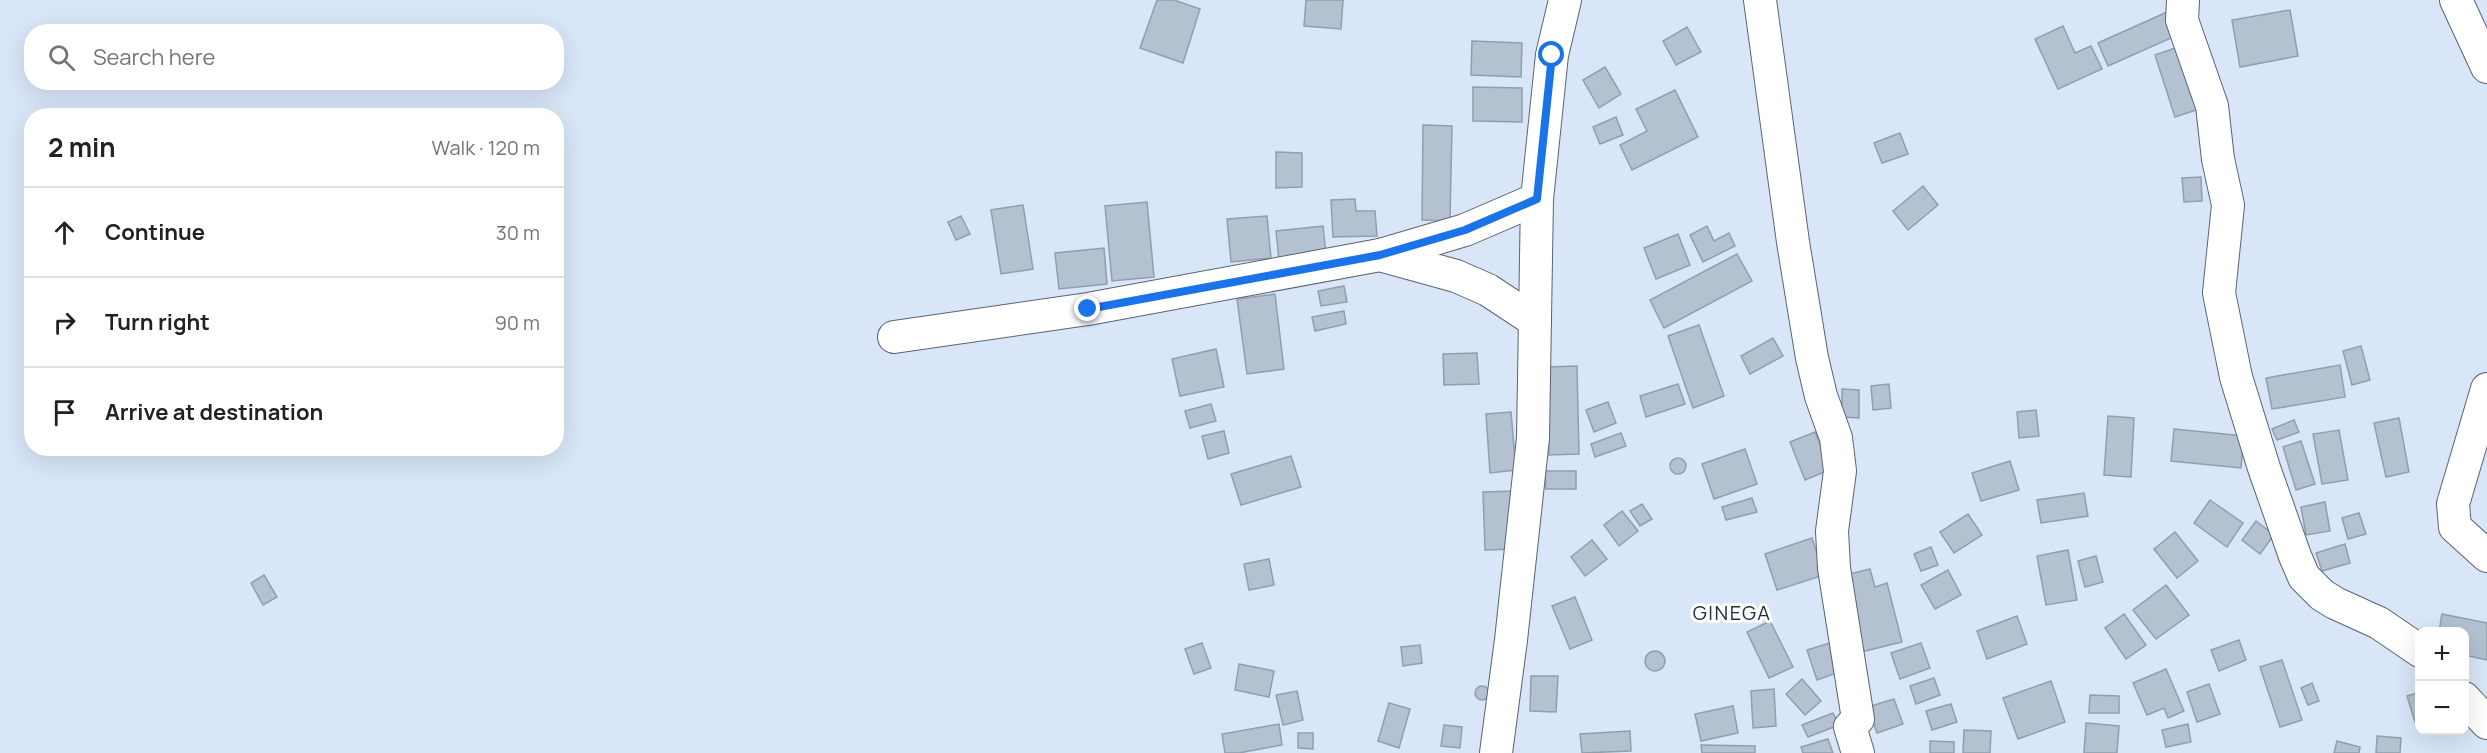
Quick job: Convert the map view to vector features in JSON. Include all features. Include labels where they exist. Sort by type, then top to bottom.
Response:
[{"type":"street","points":[[1496,753],[1512,640],[1533,438],[1537,199],[1552,55],[1565,0]]},
{"type":"street","points":[[1760,0],[1810,350],[1821,396],[1836,438],[1840,471],[1833,531],[1834,568],[1858,719],[1850,727],[1858,753]]},
{"type":"street","points":[[2183,0],[2182,20],[2212,106],[2218,159],[2228,205],[2218,293],[2240,388],[2264,468],[2295,556],[2304,577],[2322,595],[2334,603],[2379,623],[2415,648]]},
{"type":"street","points":[[2456,0],[2487,67]]},
{"type":"street","points":[[894,337],[1088,309],[1380,255],[1465,230],[1537,199]]},
{"type":"street","points":[[1380,255],[1456,276],[1488,290],[1535,321]]},
{"type":"street","points":[[2487,388],[2453,504],[2455,527],[2487,556]]},
{"type":"street","points":[[2469,703],[2487,723]]},
{"type":"building","points":[[1157,0],[1174,0],[1200,9],[1183,63],[1140,48]]},
{"type":"building","points":[[1306,0],[1343,0],[1341,29],[1304,26]]},
{"type":"building","points":[[2290,10],[2298,56],[2240,67],[2232,20]]},
{"type":"building","points":[[2167,12],[2178,35],[2108,66],[2098,43]]},
{"type":"building","points":[[2063,26],[2075,53],[2091,46],[2102,69],[2058,89],[2035,39]]},
{"type":"building","points":[[1687,27],[1701,52],[1676,65],[1663,41]]},
{"type":"building","points":[[1472,41],[1522,43],[1521,77],[1471,75]]},
{"type":"building","points":[[2181,46],[2202,108],[2175,117],[2155,55]]},
{"type":"building","points":[[1605,67],[1621,94],[1599,108],[1583,80]]},
{"type":"building","points":[[1473,87],[1522,88],[1522,122],[1473,121]]},
{"type":"building","points":[[1675,90],[1698,137],[1632,170],[1620,145],[1647,131],[1636,109]]},
{"type":"building","points":[[1616,117],[1623,135],[1600,144],[1593,127]]},
{"type":"building","points":[[1423,125],[1452,126],[1450,221],[1422,220]]},
{"type":"building","points":[[1900,133],[1908,154],[1882,163],[1874,143]]},
{"type":"building","points":[[1276,152],[1302,153],[1302,187],[1276,188]]},
{"type":"building","points":[[2201,177],[2202,201],[2184,202],[2182,178]]},
{"type":"building","points":[[1923,186],[1938,205],[1908,230],[1893,211]]},
{"type":"building","points":[[1355,199],[1356,211],[1375,211],[1377,236],[1333,237],[1331,200]]},
{"type":"building","points":[[1147,202],[1154,277],[1112,281],[1105,206]]},
{"type":"building","points":[[1023,205],[1033,269],[1001,274],[991,210]]},
{"type":"building","points":[[961,216],[970,234],[956,240],[948,222]]},
{"type":"building","points":[[1267,216],[1271,258],[1231,262],[1227,219]]},
{"type":"building","points":[[1323,226],[1326,255],[1279,260],[1276,231]]},
{"type":"building","points":[[1707,226],[1714,241],[1729,233],[1735,246],[1703,262],[1690,235]]},
{"type":"building","points":[[1678,234],[1690,265],[1656,279],[1644,248]]},
{"type":"building","points":[[1104,248],[1107,284],[1059,289],[1055,253]]},
{"type":"building","points":[[1737,254],[1752,281],[1664,328],[1650,300]]},
{"type":"building","points":[[1344,286],[1347,302],[1321,306],[1318,291]]},
{"type":"building","points":[[1275,294],[1284,369],[1247,374],[1237,299]]},
{"type":"building","points":[[1344,311],[1346,324],[1315,331],[1312,317]]},
{"type":"building","points":[[1699,325],[1724,396],[1693,408],[1668,336]]},
{"type":"building","points":[[1773,338],[1783,356],[1750,374],[1741,356]]},
{"type":"building","points":[[2361,346],[2370,380],[2352,385],[2343,351]]},
{"type":"building","points":[[1216,349],[1224,387],[1180,396],[1172,359]]},
{"type":"building","points":[[1477,353],[1479,384],[1444,385],[1443,354]]},
{"type":"building","points":[[2340,365],[2345,397],[2272,409],[2266,378]]},
{"type":"building","points":[[1577,366],[1579,454],[1549,455],[1546,367]]},
{"type":"building","points":[[1678,384],[1685,404],[1646,417],[1640,396]]},
{"type":"building","points":[[1889,384],[1891,408],[1873,410],[1871,386]]},
{"type":"building","points":[[1842,389],[1859,390],[1859,418],[1842,417]]},
{"type":"building","points":[[1608,402],[1616,423],[1594,432],[1586,410]]},
{"type":"building","points":[[1211,404],[1216,421],[1190,428],[1185,411]]},
{"type":"building","points":[[2036,410],[2039,436],[2019,438],[2017,412]]},
{"type":"building","points":[[1511,412],[1516,470],[1490,473],[1486,414]]},
{"type":"building","points":[[2108,416],[2134,418],[2131,477],[2104,475]]},
{"type":"building","points":[[2399,418],[2409,472],[2386,477],[2374,423]]},
{"type":"building","points":[[2294,420],[2299,432],[2277,440],[2272,429]]},
{"type":"building","points":[[2174,429],[2244,436],[2241,468],[2171,461]]},
{"type":"building","points":[[2339,430],[2348,480],[2322,484],[2313,434]]},
{"type":"building","points":[[1224,431],[1229,453],[1208,459],[1202,436]]},
{"type":"building","points":[[1815,432],[1831,469],[1805,480],[1790,442]]},
{"type":"building","points":[[1621,433],[1626,446],[1595,457],[1591,444]]},
{"type":"building","points":[[2301,441],[2315,484],[2296,490],[2283,447]]},
{"type":"building","points":[[1745,449],[1757,484],[1714,499],[1702,464]]},
{"type":"building","points":[[1291,456],[1301,487],[1241,505],[1231,474]]},
{"type":"building","points":[[1675,458],[1681,458],[1686,466],[1684,472],[1675,474],[1670,469],[1670,463]]},
{"type":"building","points":[[2010,461],[2019,490],[1981,501],[1972,473]]},
{"type":"building","points":[[1545,471],[1576,471],[1576,489],[1546,489]]},
{"type":"building","points":[[1515,491],[1516,549],[1485,550],[1483,492]]},
{"type":"building","points":[[2084,493],[2088,516],[2041,523],[2037,500]]},
{"type":"building","points":[[1752,498],[1757,512],[1726,520],[1722,507]]},
{"type":"building","points":[[2210,500],[2243,523],[2227,547],[2194,523]]},
{"type":"building","points":[[2325,502],[2330,531],[2306,535],[2301,507]]},
{"type":"building","points":[[1642,504],[1652,519],[1640,526],[1630,511]]},
{"type":"building","points":[[1622,511],[1638,531],[1619,546],[1604,525]]},
{"type":"building","points":[[2359,513],[2366,534],[2348,539],[2342,518]]},
{"type":"building","points":[[1968,514],[1982,535],[1954,553],[1940,532]]},
{"type":"building","points":[[2256,521],[2274,535],[2260,554],[2242,540]]},
{"type":"building","points":[[2175,532],[2198,561],[2177,578],[2154,549]]},
{"type":"building","points":[[1812,538],[1824,575],[1777,590],[1765,554]]},
{"type":"building","points":[[1592,540],[1607,559],[1585,576],[1571,557]]},
{"type":"building","points":[[2345,544],[2350,563],[2322,571],[2316,553]]},
{"type":"building","points":[[1931,547],[1938,565],[1921,571],[1914,554]]},
{"type":"building","points":[[2068,550],[2077,600],[2046,605],[2037,556]]},
{"type":"building","points":[[2096,556],[2103,582],[2085,587],[2078,561]]},
{"type":"building","points":[[1269,559],[1274,585],[1249,590],[1244,564]]},
{"type":"building","points":[[1870,569],[1875,587],[1887,583],[1902,642],[1861,652],[1842,576]]},
{"type":"building","points":[[1948,570],[1961,595],[1935,609],[1921,585]]},
{"type":"building","points":[[264,575],[277,597],[263,605],[251,583]]},
{"type":"building","points":[[2166,585],[2189,615],[2156,639],[2133,610]]},
{"type":"building","points":[[1575,597],[1592,640],[1570,649],[1552,606]]},
{"type":"building","points":[[2124,614],[2146,645],[2126,659],[2105,628]]},
{"type":"building","points":[[2442,614],[2487,623],[2487,660],[2469,656],[2469,627],[2440,627]]},
{"type":"building","points":[[2017,616],[2027,644],[1987,659],[1977,631]]},
{"type":"building","points":[[1770,621],[1793,667],[1769,678],[1747,632]]},
{"type":"building","points":[[2239,640],[2246,660],[2219,671],[2211,650]]},
{"type":"building","points":[[1202,643],[1211,668],[1194,674],[1185,649]]},
{"type":"building","points":[[1830,643],[1839,672],[1817,680],[1807,650]]},
{"type":"building","points":[[1921,643],[1930,668],[1900,679],[1891,653]]},
{"type":"building","points":[[1420,645],[1422,663],[1403,666],[1401,647]]},
{"type":"building","points":[[1655,651],[1662,654],[1665,661],[1662,668],[1655,671],[1648,668],[1645,661],[1648,654]]},
{"type":"building","points":[[2282,660],[2302,720],[2280,727],[2260,667]]},
{"type":"building","points":[[1239,664],[1274,671],[1269,697],[1235,690]]},
{"type":"building","points":[[2166,669],[2184,711],[2168,718],[2164,708],[2147,715],[2133,683]]},
{"type":"building","points":[[1531,676],[1558,676],[1556,712],[1530,711]]},
{"type":"building","points":[[1934,678],[1940,695],[1916,704],[1910,686]]},
{"type":"building","points":[[1802,679],[1821,701],[1805,715],[1786,694]]},
{"type":"building","points":[[2051,681],[2065,722],[2018,739],[2003,698]]},
{"type":"building","points":[[2312,683],[2319,701],[2308,705],[2301,688]]},
{"type":"building","points":[[2209,684],[2220,714],[2197,722],[2187,692]]},
{"type":"building","points":[[1482,686],[1487,688],[1489,693],[1487,698],[1482,700],[1477,698],[1475,693],[1477,688]]},
{"type":"building","points":[[1774,689],[1776,726],[1753,728],[1751,691]]},
{"type":"building","points":[[1297,691],[1303,720],[1283,725],[1276,695]]},
{"type":"building","points":[[2415,694],[2415,722],[2407,696]]},
{"type":"building","points":[[2090,695],[2119,696],[2119,713],[2089,713]]},
{"type":"building","points":[[1894,699],[1903,724],[1877,733],[1868,707]]},
{"type":"building","points":[[1389,703],[1410,709],[1399,748],[1378,741]]},
{"type":"building","points":[[1951,704],[1957,722],[1932,730],[1926,711]]},
{"type":"building","points":[[1733,706],[1738,733],[1701,741],[1695,714]]},
{"type":"building","points":[[1833,713],[1839,725],[1808,737],[1802,725]]},
{"type":"building","points":[[2086,723],[2119,726],[2117,753],[2084,753]]},
{"type":"building","points":[[1279,724],[1282,745],[1239,753],[1225,753],[1222,734]]},
{"type":"building","points":[[2188,724],[2191,742],[2166,747],[2162,730]]},
{"type":"building","points":[[1444,725],[1462,727],[1460,748],[1441,746]]},
{"type":"building","points":[[1964,730],[1991,731],[1990,753],[1963,753]]},
{"type":"building","points":[[1630,731],[1631,751],[1582,753],[1580,734]]},
{"type":"building","points":[[1298,733],[1313,733],[1313,749],[1298,748]]},
{"type":"building","points":[[2377,736],[2401,738],[2400,753],[2376,753]]},
{"type":"building","points":[[1828,739],[1833,753],[1803,753],[1801,747]]},
{"type":"building","points":[[1930,741],[1954,742],[1954,753],[1930,753]]},
{"type":"building","points":[[2337,741],[2360,747],[2359,753],[2334,753]]},
{"type":"building","points":[[1701,745],[1755,746],[1755,753],[1702,753]]},
{"type":"district","name":"GINEGA","points":[[1732,613]]},
{"type":"route","points":[[1088,309],[1380,255],[1465,230],[1537,199],[1552,55]]}]
